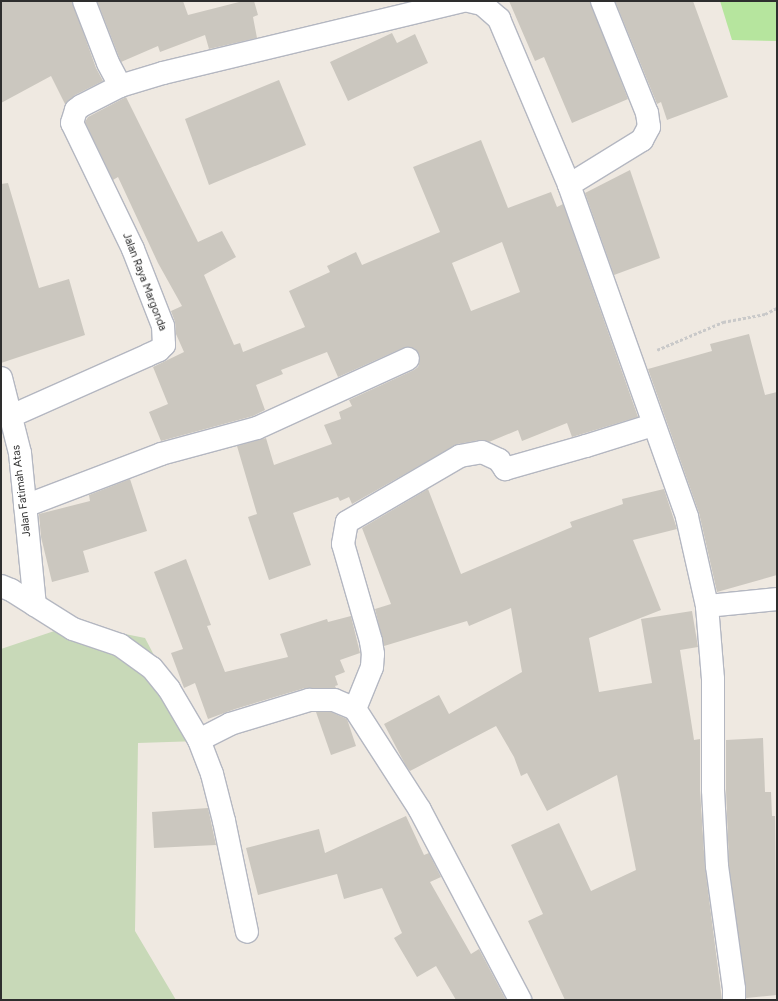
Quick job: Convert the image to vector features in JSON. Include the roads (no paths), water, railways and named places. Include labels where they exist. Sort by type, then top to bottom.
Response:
[{"type":"street","points":[[84,1],[108,63],[120,86],[178,70],[452,2],[463,1]]},
{"type":"street","points":[[469,1],[482,4],[499,19],[569,185],[653,425],[687,517],[707,606],[713,679],[712,790],[717,866],[734,989],[734,1000]]},
{"type":"street","points":[[569,185],[642,140],[649,127],[647,113],[602,1]]},
{"type":"street","name":"Jalan Raya Margonda","points":[[10,416],[148,356],[159,350],[164,345],[163,326],[133,249],[72,123],[76,110],[81,106],[120,86]]},
{"type":"street","points":[[25,506],[160,454],[256,428],[408,359]]},
{"type":"street","name":"Jalan Fatimah Atas","points":[[1,378],[20,453],[35,605]]},
{"type":"street","points":[[355,709],[372,667],[373,654],[371,641],[343,544],[347,522],[460,456],[482,452],[499,460],[505,469],[653,425]]},
{"type":"street","points":[[1,586],[11,590],[73,628],[120,645],[152,668],[169,689],[199,740],[212,774],[224,821],[247,932]]},
{"type":"street","points":[[707,606],[777,599]]},
{"type":"street","points":[[199,740],[230,724],[309,700],[334,700],[355,709],[420,810],[520,1000]]}]
